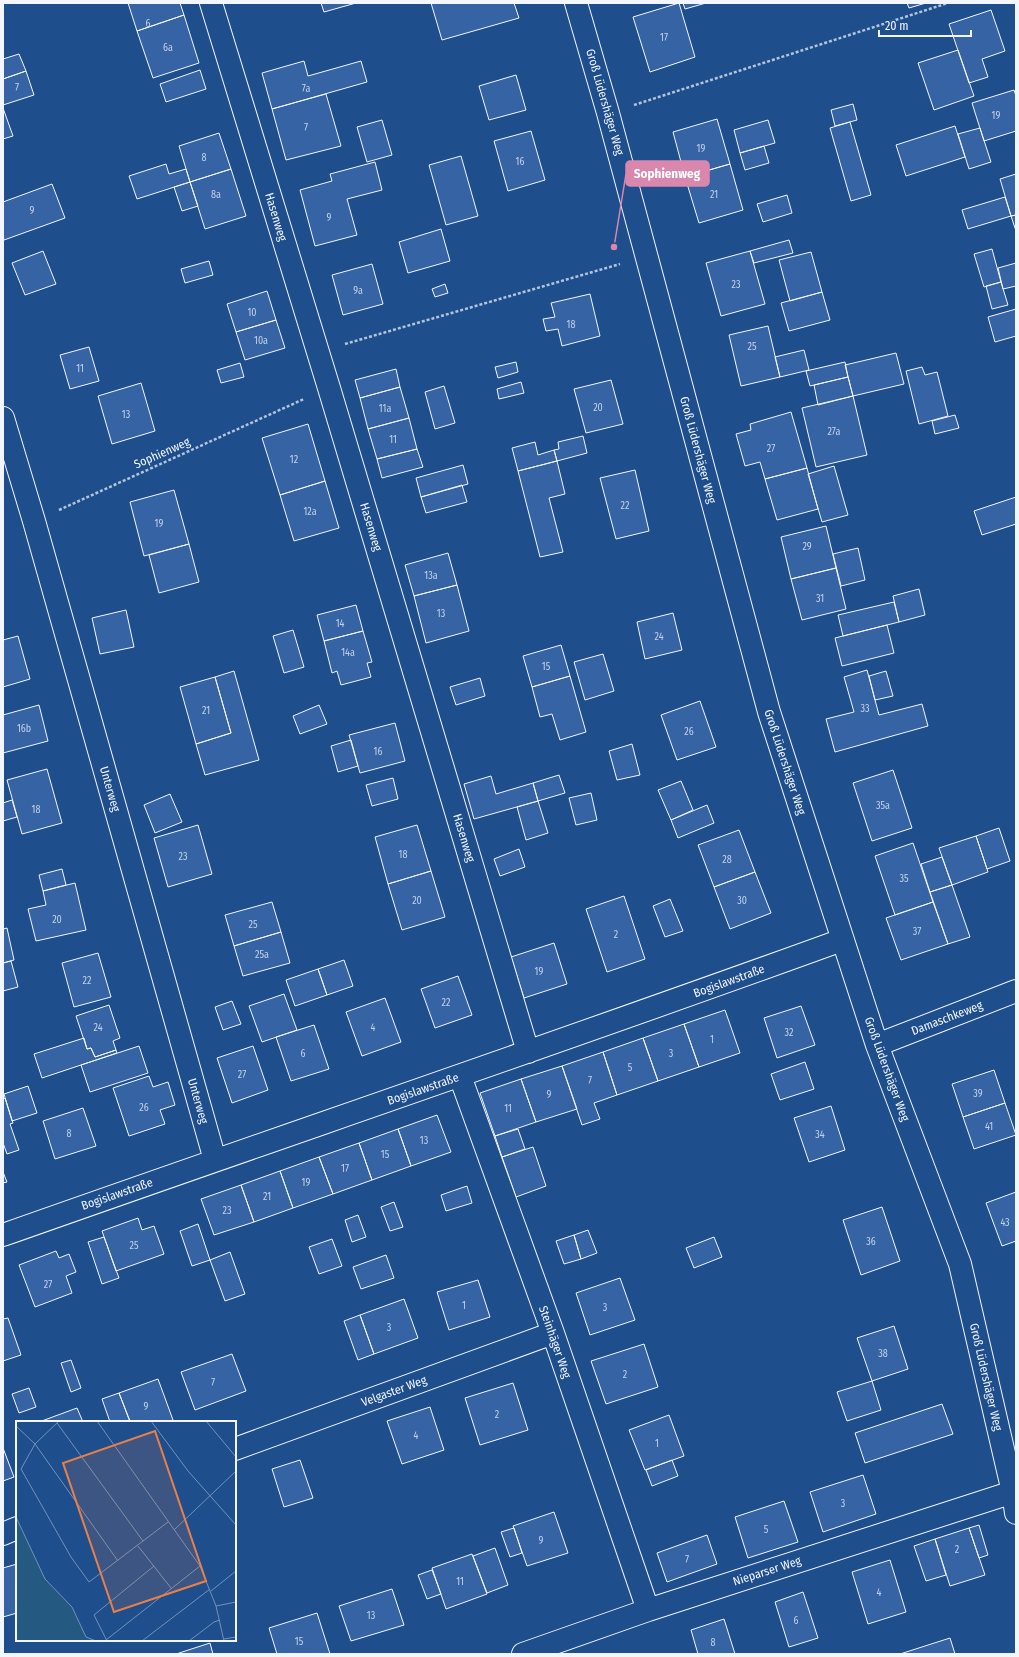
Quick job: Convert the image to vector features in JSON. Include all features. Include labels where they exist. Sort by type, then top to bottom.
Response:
[{"type":"street","name":"Hasenweg","points":[[211,3],[329,388],[528,1052]]},
{"type":"street","name":"Groß Lüdershäger Weg","points":[[576,3],[608,113],[769,712],[877,1045],[960,1264],[1013,1492],[1016,1514]]},
{"type":"street","name":"Unterweg","points":[[3,418],[34,521],[214,1160]]},
{"type":"street","name":"Bogislawstraße","points":[[3,1235],[214,1160],[460,1076],[842,940]]},
{"type":"street","name":"Damaschkeweg","points":[[877,1045],[1016,991]]},
{"type":"street","name":"Steinhäger Weg","points":[[460,1076],[553,1333],[648,1610]]},
{"type":"street","name":"Velgaster Weg","points":[[236,1449],[553,1333]]},
{"type":"street","name":"Nieparser Weg","points":[[523,1654],[648,1610],[1013,1492]]},
{"type":"street","points":[[3,1534],[16,1528]]},
{"type":"path","points":[[608,113],[948,3]]},
{"type":"path","points":[[317,352],[647,257]]},
{"type":"path","name":"Sophienweg","points":[[34,521],[329,388]]},
{"type":"building","points":[[128,3],[180,3],[184,15],[137,31]]},
{"type":"building","points":[[321,3],[356,3],[324,12]]},
{"type":"building","points":[[431,3],[514,3],[519,18],[442,40]]},
{"type":"building","points":[[679,3],[695,57],[650,72],[633,17]]},
{"type":"building","points":[[683,3],[706,3],[685,9]]},
{"type":"building","points":[[907,3],[926,3],[909,8]]},
{"type":"building","points":[[991,10],[1005,51],[982,59],[988,77],[969,83],[949,24]]},
{"type":"building","points":[[184,15],[199,63],[153,78],[137,31]]},
{"type":"building","points":[[958,50],[974,96],[934,110],[918,63]]},
{"type":"building","points":[[19,54],[26,71],[3,79],[3,59]]},
{"type":"building","points":[[304,61],[308,76],[361,61],[367,82],[272,109],[262,73]]},
{"type":"building","points":[[200,70],[206,89],[166,102],[160,84]]},
{"type":"building","points":[[26,71],[34,95],[3,105],[3,79]]},
{"type":"building","points":[[516,75],[526,110],[489,120],[479,86]]},
{"type":"building","points":[[1014,90],[1016,96],[1016,131],[984,141],[972,103]]},
{"type":"building","points":[[326,94],[341,146],[286,160],[272,109]]},
{"type":"building","points":[[853,104],[857,120],[835,126],[831,110]]},
{"type":"building","points":[[3,108],[13,136],[3,139]]},
{"type":"building","points":[[717,119],[730,164],[685,177],[673,132]]},
{"type":"building","points":[[382,120],[392,155],[367,162],[357,127]]},
{"type":"building","points":[[768,120],[775,143],[740,153],[734,130]]},
{"type":"building","points":[[850,122],[871,195],[851,201],[830,128]]},
{"type":"building","points":[[955,126],[965,157],[906,176],[896,145]]},
{"type":"building","points":[[980,128],[991,162],[969,169],[958,134]]},
{"type":"building","points":[[531,131],[545,180],[508,191],[494,141]]},
{"type":"building","points":[[219,133],[231,169],[190,182],[179,146]]},
{"type":"building","points":[[764,146],[769,163],[745,170],[740,153]]},
{"type":"building","points":[[461,156],[478,216],[446,225],[429,165]]},
{"type":"building","points":[[375,162],[382,190],[347,199],[357,235],[315,246],[300,190],[332,181],[330,174]]},
{"type":"building","points":[[166,164],[169,174],[186,169],[190,182],[137,199],[129,176]]},
{"type":"building","points":[[730,164],[743,210],[699,223],[685,177]]},
{"type":"building","points":[[231,169],[246,216],[205,229],[190,182]]},
{"type":"building","points":[[1016,174],[1016,215],[1011,216],[1000,179]]},
{"type":"building","points":[[190,182],[198,206],[182,211],[174,187]]},
{"type":"building","points":[[52,184],[65,218],[4,240],[3,202]]},
{"type":"building","points":[[787,195],[792,213],[763,222],[757,204]]},
{"type":"building","points":[[1005,197],[1011,216],[968,229],[962,210]]},
{"type":"building","points":[[1016,215],[1016,231],[1011,216]]},
{"type":"building","points":[[441,229],[450,261],[408,273],[399,242]]},
{"type":"building","points":[[789,240],[793,253],[754,263],[750,251]]},
{"type":"building","points":[[992,249],[1001,282],[984,287],[974,254]]},
{"type":"building","points":[[43,251],[56,284],[25,295],[12,263]]},
{"type":"building","points":[[750,251],[765,304],[721,316],[706,263]]},
{"type":"building","points":[[811,252],[822,292],[790,301],[779,260]]},
{"type":"building","points":[[209,261],[213,275],[185,283],[181,269]]},
{"type":"building","points":[[1016,263],[1016,286],[1003,289],[998,268]]},
{"type":"building","points":[[372,264],[383,304],[343,315],[332,275]]},
{"type":"building","points":[[1001,282],[1008,305],[992,309],[986,286]]},
{"type":"building","points":[[445,284],[448,293],[435,297],[432,289]]},
{"type":"building","points":[[267,291],[276,320],[236,332],[227,304]]},
{"type":"building","points":[[822,292],[830,320],[789,331],[781,303]]},
{"type":"building","points":[[590,294],[600,336],[562,346],[558,329],[546,331],[543,319],[555,317],[551,303]]},
{"type":"building","points":[[1016,309],[1016,336],[995,342],[988,317]]},
{"type":"building","points":[[276,320],[285,348],[245,360],[236,332]]},
{"type":"building","points":[[768,326],[780,377],[741,386],[729,335]]},
{"type":"building","points":[[89,347],[99,381],[70,389],[60,355]]},
{"type":"building","points":[[804,350],[809,370],[780,377],[775,357]]},
{"type":"building","points":[[896,353],[904,384],[853,396],[845,365]]},
{"type":"building","points":[[516,362],[518,372],[498,378],[495,367]]},
{"type":"building","points":[[845,362],[848,377],[810,386],[806,371]]},
{"type":"building","points":[[240,363],[244,377],[221,383],[217,370]]},
{"type":"building","points":[[922,367],[925,375],[937,372],[948,416],[919,424],[906,371]]},
{"type":"building","points":[[396,369],[400,387],[360,398],[355,380]]},
{"type":"building","points":[[848,377],[853,396],[818,405],[814,385]]},
{"type":"building","points":[[611,380],[623,424],[586,433],[574,389]]},
{"type":"building","points":[[521,382],[524,393],[499,399],[497,389]]},
{"type":"building","points":[[141,383],[155,431],[112,444],[98,396]]},
{"type":"building","points":[[444,386],[455,423],[435,429],[425,392]]},
{"type":"building","points":[[400,387],[409,418],[368,429],[360,398]]},
{"type":"building","points":[[853,396],[867,455],[816,467],[802,408]]},
{"type":"building","points":[[791,412],[807,468],[765,479],[760,462],[745,466],[736,434],[751,430],[750,424]]},
{"type":"building","points":[[955,415],[959,428],[935,434],[932,421]]},
{"type":"building","points":[[409,418],[417,449],[377,459],[368,429]]},
{"type":"building","points":[[308,424],[325,481],[280,495],[262,438]]},
{"type":"building","points":[[583,436],[587,453],[557,461],[554,450],[559,449],[558,442]]},
{"type":"building","points":[[535,442],[538,455],[554,450],[557,461],[518,471],[512,448]]},
{"type":"building","points":[[417,449],[423,467],[382,478],[377,459]]},
{"type":"building","points":[[557,461],[565,494],[549,498],[563,552],[540,557],[518,471]]},
{"type":"building","points":[[463,465],[468,484],[421,497],[416,478]]},
{"type":"building","points":[[834,466],[848,515],[822,522],[808,474]]},
{"type":"building","points":[[807,468],[818,509],[777,520],[765,479]]},
{"type":"building","points":[[635,470],[649,531],[616,539],[600,478]]},
{"type":"building","points":[[325,481],[339,528],[294,541],[280,495]]},
{"type":"building","points":[[462,485],[467,502],[426,513],[421,497]]},
{"type":"building","points":[[174,490],[189,544],[144,556],[130,502]]},
{"type":"building","points":[[1016,497],[1016,524],[982,535],[974,511]]},
{"type":"building","points":[[826,526],[836,568],[791,579],[781,537]]},
{"type":"building","points":[[189,544],[199,582],[159,593],[149,555]]},
{"type":"building","points":[[858,548],[865,580],[841,586],[833,554]]},
{"type":"building","points":[[448,553],[457,585],[414,596],[405,565]]},
{"type":"building","points":[[836,568],[846,609],[802,620],[791,579]]},
{"type":"building","points":[[457,585],[469,631],[426,643],[414,596]]},
{"type":"building","points":[[919,589],[925,615],[899,622],[893,596]]},
{"type":"building","points":[[894,602],[899,622],[843,636],[838,615]]},
{"type":"building","points":[[356,605],[363,631],[324,641],[317,615]]},
{"type":"building","points":[[126,610],[134,647],[100,654],[92,618]]},
{"type":"building","points":[[673,613],[682,650],[645,659],[637,622]]},
{"type":"building","points":[[887,625],[894,653],[842,666],[835,638]]},
{"type":"building","points":[[293,630],[304,667],[284,673],[273,636]]},
{"type":"building","points":[[363,631],[372,662],[367,663],[371,677],[341,685],[337,671],[332,673],[324,641]]},
{"type":"building","points":[[18,636],[30,679],[3,687],[3,640]]},
{"type":"building","points":[[561,645],[570,676],[532,687],[523,656]]},
{"type":"building","points":[[603,654],[614,691],[585,700],[574,662]]},
{"type":"building","points":[[867,670],[879,715],[922,704],[928,726],[835,752],[826,719],[854,712],[844,677]]},
{"type":"building","points":[[234,671],[259,760],[205,775],[196,744],[231,733],[215,677]]},
{"type":"building","points":[[886,671],[893,696],[875,700],[869,676]]},
{"type":"building","points":[[570,676],[586,732],[560,740],[552,714],[540,717],[532,687]]},
{"type":"building","points":[[215,677],[231,733],[196,744],[180,687]]},
{"type":"building","points":[[480,678],[485,696],[456,705],[450,687]]},
{"type":"building","points":[[700,701],[716,747],[677,760],[661,715]]},
{"type":"building","points":[[39,705],[48,741],[3,753],[3,715]]},
{"type":"building","points":[[319,705],[327,724],[300,734],[293,716]]},
{"type":"building","points":[[395,723],[405,761],[360,773],[349,735]]},
{"type":"building","points":[[351,740],[358,766],[338,772],[331,746]]},
{"type":"building","points":[[632,744],[640,775],[617,780],[609,751]]},
{"type":"building","points":[[47,769],[62,823],[22,834],[7,780]]},
{"type":"building","points":[[893,770],[912,828],[872,841],[853,783]]},
{"type":"building","points":[[559,775],[565,793],[538,801],[533,783]]},
{"type":"building","points":[[491,776],[496,794],[533,783],[538,801],[474,819],[464,784]]},
{"type":"building","points":[[393,778],[398,799],[372,806],[366,785]]},
{"type":"building","points":[[681,781],[693,810],[671,820],[658,790]]},
{"type":"building","points":[[591,793],[597,820],[576,825],[569,798]]},
{"type":"building","points":[[170,794],[182,822],[155,833],[144,805]]},
{"type":"building","points":[[12,800],[17,817],[3,821],[3,803]]},
{"type":"building","points":[[538,801],[548,833],[526,840],[517,807]]},
{"type":"building","points":[[707,805],[714,823],[678,838],[671,820]]},
{"type":"building","points":[[198,825],[212,874],[168,887],[154,838]]},
{"type":"building","points":[[417,825],[431,871],[388,884],[375,837]]},
{"type":"building","points":[[999,828],[1010,861],[987,869],[976,836]]},
{"type":"building","points":[[739,830],[755,872],[714,887],[698,845]]},
{"type":"building","points":[[976,836],[988,872],[952,885],[939,848]]},
{"type":"building","points":[[913,843],[933,902],[895,915],[875,856]]},
{"type":"building","points":[[519,849],[525,867],[500,876],[494,859]]},
{"type":"building","points":[[942,857],[952,885],[930,892],[921,864]]},
{"type":"building","points":[[62,869],[66,885],[43,891],[39,875]]},
{"type":"building","points":[[431,871],[445,917],[402,930],[388,884]]},
{"type":"building","points":[[755,872],[771,913],[730,929],[714,887]]},
{"type":"building","points":[[75,883],[86,930],[36,941],[28,909],[46,905],[43,891]]},
{"type":"building","points":[[952,885],[970,937],[948,944],[930,892]]},
{"type":"building","points":[[624,896],[645,959],[607,972],[586,909]]},
{"type":"building","points":[[670,899],[683,931],[665,937],[653,906]]},
{"type":"building","points":[[272,902],[281,932],[234,946],[225,915]]},
{"type":"building","points":[[933,902],[948,944],[901,960],[886,918]]},
{"type":"building","points":[[7,928],[14,960],[3,963],[3,929]]},
{"type":"building","points":[[281,932],[290,963],[243,976],[234,946]]},
{"type":"building","points":[[554,943],[567,984],[524,998],[511,957]]},
{"type":"building","points":[[98,953],[111,997],[74,1007],[62,963]]},
{"type":"building","points":[[344,960],[353,986],[327,995],[318,969]]},
{"type":"building","points":[[11,961],[18,987],[3,991],[3,963]]},
{"type":"building","points":[[318,969],[327,995],[295,1006],[286,980]]},
{"type":"building","points":[[458,976],[472,1015],[435,1028],[421,989]]},
{"type":"building","points":[[284,994],[297,1030],[262,1042],[249,1006]]},
{"type":"building","points":[[385,998],[401,1042],[362,1056],[346,1012]]},
{"type":"building","points":[[232,1001],[241,1024],[223,1030],[215,1007]]},
{"type":"building","points":[[109,1005],[120,1038],[113,1041],[116,1050],[95,1057],[91,1048],[87,1049],[76,1016]]},
{"type":"building","points":[[801,1006],[815,1045],[777,1058],[764,1018]]},
{"type":"building","points":[[725,1010],[740,1053],[699,1067],[684,1024]]},
{"type":"building","points":[[684,1024],[699,1067],[658,1081],[643,1038]]},
{"type":"building","points":[[314,1025],[329,1069],[291,1081],[276,1037]]},
{"type":"building","points":[[84,1038],[87,1049],[91,1048],[95,1057],[116,1050],[117,1053],[42,1078],[34,1054]]},
{"type":"building","points":[[643,1038],[658,1081],[617,1095],[603,1052]]},
{"type":"building","points":[[139,1046],[148,1073],[90,1092],[81,1065]]},
{"type":"building","points":[[253,1046],[268,1090],[232,1103],[217,1058]]},
{"type":"building","points":[[603,1052],[617,1095],[594,1103],[600,1119],[582,1125],[562,1066]]},
{"type":"building","points":[[805,1062],[814,1089],[780,1100],[771,1074]]},
{"type":"building","points":[[562,1066],[577,1109],[536,1122],[521,1079]]},
{"type":"building","points":[[994,1070],[1005,1103],[963,1117],[952,1084]]},
{"type":"building","points":[[149,1076],[153,1087],[168,1082],[175,1105],[160,1110],[165,1124],[129,1136],[113,1088]]},
{"type":"building","points":[[521,1079],[536,1122],[495,1136],[480,1093]]},
{"type":"building","points":[[28,1086],[37,1113],[12,1121],[4,1094]]},
{"type":"building","points":[[5,1098],[13,1123],[10,1124],[19,1150],[7,1154],[3,1143],[3,1099]]},
{"type":"building","points":[[1005,1103],[1016,1135],[974,1149],[963,1117]]},
{"type":"building","points":[[831,1106],[845,1150],[809,1162],[794,1118]]},
{"type":"building","points":[[83,1108],[96,1146],[55,1159],[43,1121]]},
{"type":"building","points":[[437,1115],[451,1152],[411,1166],[398,1129]]},
{"type":"building","points":[[398,1129],[411,1166],[372,1180],[359,1143]]},
{"type":"building","points":[[518,1129],[525,1149],[502,1157],[495,1136]]},
{"type":"building","points":[[359,1143],[372,1180],[333,1194],[319,1157]]},
{"type":"building","points":[[533,1147],[546,1186],[516,1197],[502,1157]]},
{"type":"building","points":[[319,1157],[333,1194],[293,1208],[280,1171]]},
{"type":"building","points":[[280,1171],[293,1208],[254,1222],[241,1185]]},
{"type":"building","points":[[3,1172],[7,1182],[3,1183]]},
{"type":"building","points":[[241,1185],[254,1222],[214,1235],[201,1199]]},
{"type":"building","points":[[467,1186],[472,1203],[446,1211],[441,1195]]},
{"type":"building","points":[[1016,1192],[1016,1241],[1002,1246],[986,1203]]},
{"type":"building","points":[[394,1202],[403,1227],[390,1231],[381,1207]]},
{"type":"building","points":[[882,1207],[900,1261],[861,1275],[843,1220]]},
{"type":"building","points":[[358,1215],[366,1237],[352,1242],[345,1220]]},
{"type":"building","points":[[138,1218],[142,1230],[154,1226],[164,1254],[116,1271],[102,1231]]},
{"type":"building","points":[[198,1224],[210,1260],[192,1266],[180,1231]]},
{"type":"building","points":[[588,1230],[597,1253],[581,1259],[574,1235]]},
{"type":"building","points":[[574,1235],[581,1259],[564,1264],[556,1241]]},
{"type":"building","points":[[104,1237],[119,1278],[102,1284],[88,1242]]},
{"type":"building","points":[[714,1237],[722,1257],[694,1268],[686,1248]]},
{"type":"building","points":[[332,1239],[342,1266],[319,1274],[309,1247]]},
{"type":"building","points":[[56,1251],[59,1258],[69,1254],[76,1272],[66,1276],[72,1293],[35,1307],[19,1265]]},
{"type":"building","points":[[230,1252],[245,1294],[225,1301],[210,1260]]},
{"type":"building","points":[[386,1255],[394,1278],[361,1289],[353,1267]]},
{"type":"building","points":[[620,1278],[635,1320],[590,1335],[576,1293]]},
{"type":"building","points":[[478,1280],[490,1317],[449,1330],[437,1292]]},
{"type":"building","points":[[404,1299],[418,1338],[374,1354],[360,1315]]},
{"type":"building","points":[[360,1315],[374,1354],[358,1360],[344,1321]]},
{"type":"building","points":[[8,1318],[21,1355],[3,1361],[3,1319]]},
{"type":"building","points":[[894,1326],[908,1369],[872,1381],[857,1338]]},
{"type":"building","points":[[644,1344],[658,1387],[606,1404],[591,1361]]},
{"type":"building","points":[[232,1354],[246,1391],[195,1410],[181,1372]]},
{"type":"building","points":[[71,1360],[81,1388],[71,1392],[61,1363]]},
{"type":"building","points":[[158,1379],[173,1420],[130,1421],[119,1393]]},
{"type":"building","points":[[872,1381],[881,1410],[847,1421],[837,1392]]},
{"type":"building","points":[[513,1383],[528,1430],[480,1445],[465,1398]]},
{"type":"building","points":[[29,1388],[36,1407],[19,1413],[12,1394]]},
{"type":"building","points":[[119,1393],[130,1421],[110,1421],[102,1399]]},
{"type":"building","points":[[942,1404],[953,1434],[865,1463],[855,1433]]},
{"type":"building","points":[[430,1407],[444,1450],[402,1464],[387,1421]]},
{"type":"building","points":[[77,1408],[83,1421],[42,1421]]},
{"type":"building","points":[[669,1415],[684,1456],[645,1470],[629,1430]]},
{"type":"building","points":[[3,1448],[14,1477],[3,1481]]},
{"type":"building","points":[[300,1460],[313,1498],[284,1507],[272,1469]]},
{"type":"building","points":[[672,1460],[678,1476],[652,1486],[646,1470]]},
{"type":"building","points":[[863,1475],[876,1514],[823,1532],[810,1492]]},
{"type":"building","points":[[784,1501],[798,1542],[748,1558],[735,1517]]},
{"type":"building","points":[[554,1512],[568,1553],[527,1566],[513,1526]]},
{"type":"building","points":[[979,1525],[988,1555],[979,1558],[969,1528]]},
{"type":"building","points":[[514,1528],[522,1553],[510,1557],[501,1532]]},
{"type":"building","points":[[969,1528],[985,1575],[950,1586],[935,1539]]},
{"type":"building","points":[[707,1535],[717,1564],[667,1582],[657,1553]]},
{"type":"building","points":[[935,1539],[946,1575],[926,1581],[914,1546]]},
{"type":"building","points":[[495,1548],[508,1585],[487,1593],[473,1556]]},
{"type":"building","points":[[472,1554],[487,1594],[446,1609],[432,1568]]},
{"type":"building","points":[[890,1560],[906,1612],[868,1624],[852,1572]]},
{"type":"building","points":[[16,1564],[16,1613],[3,1617],[3,1568]]},
{"type":"building","points":[[432,1570],[441,1594],[427,1599],[418,1575]]},
{"type":"building","points":[[392,1589],[404,1625],[351,1641],[339,1606]]},
{"type":"building","points":[[803,1592],[818,1638],[789,1647],[775,1602]]},
{"type":"building","points":[[317,1613],[330,1654],[277,1654],[269,1628]]},
{"type":"building","points":[[724,1619],[735,1654],[698,1654],[691,1630]]},
{"type":"building","points":[[950,1638],[955,1654],[900,1654]]},
{"type":"building","points":[[210,1643],[213,1654],[176,1654]]},
{"type":"place","name":"Sophienweg","points":[[614,247]]}]
